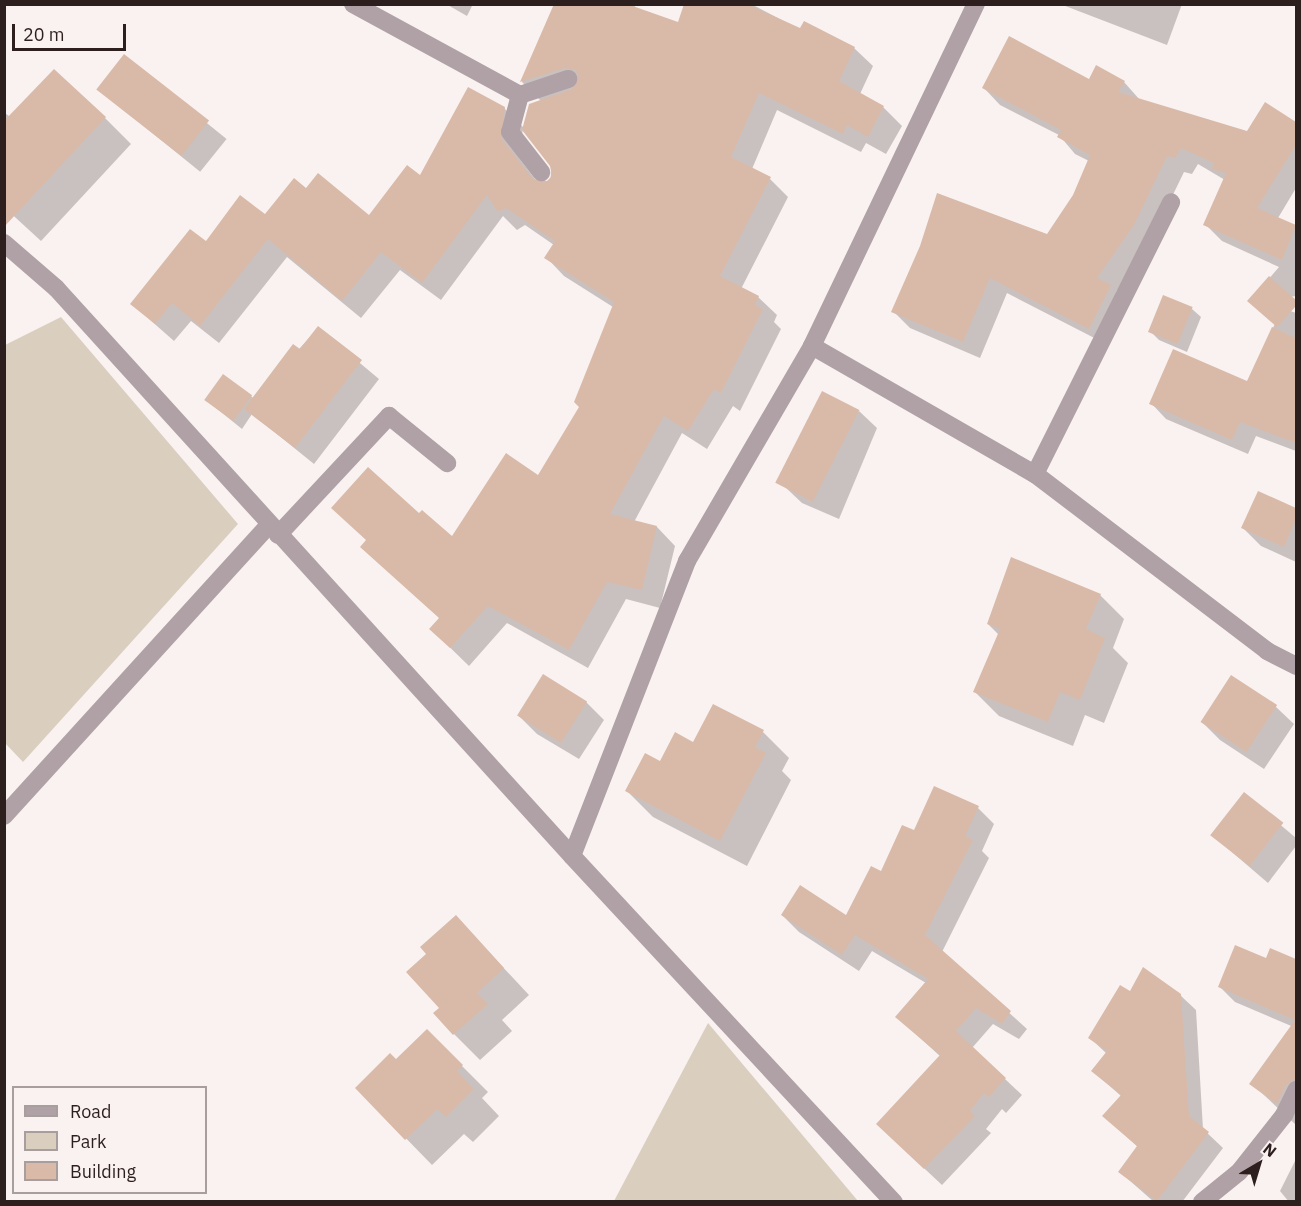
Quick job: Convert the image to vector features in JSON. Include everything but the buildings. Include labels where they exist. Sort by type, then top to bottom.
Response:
[{"type":"street","points":[[353,4],[520,95],[568,79]]},
{"type":"street","points":[[572,855],[687,561],[812,346],[976,4]]},
{"type":"street","points":[[520,95],[510,132],[541,172]]},
{"type":"street","points":[[1035,474],[1171,202]]},
{"type":"street","points":[[4,243],[56,288],[274,530],[894,1202]]},
{"type":"street","points":[[812,346],[1035,474],[1267,651],[1296,666]]},
{"type":"street","points":[[4,816],[274,530],[389,416],[447,463]]},
{"type":"street","points":[[1202,1202],[1239,1172],[1284,1115],[1296,1090]]},
{"type":"green space","points":[[61,317],[238,524],[23,762],[4,742],[5,345]]},
{"type":"green space","points":[[708,1023],[858,1201],[614,1201]]}]
